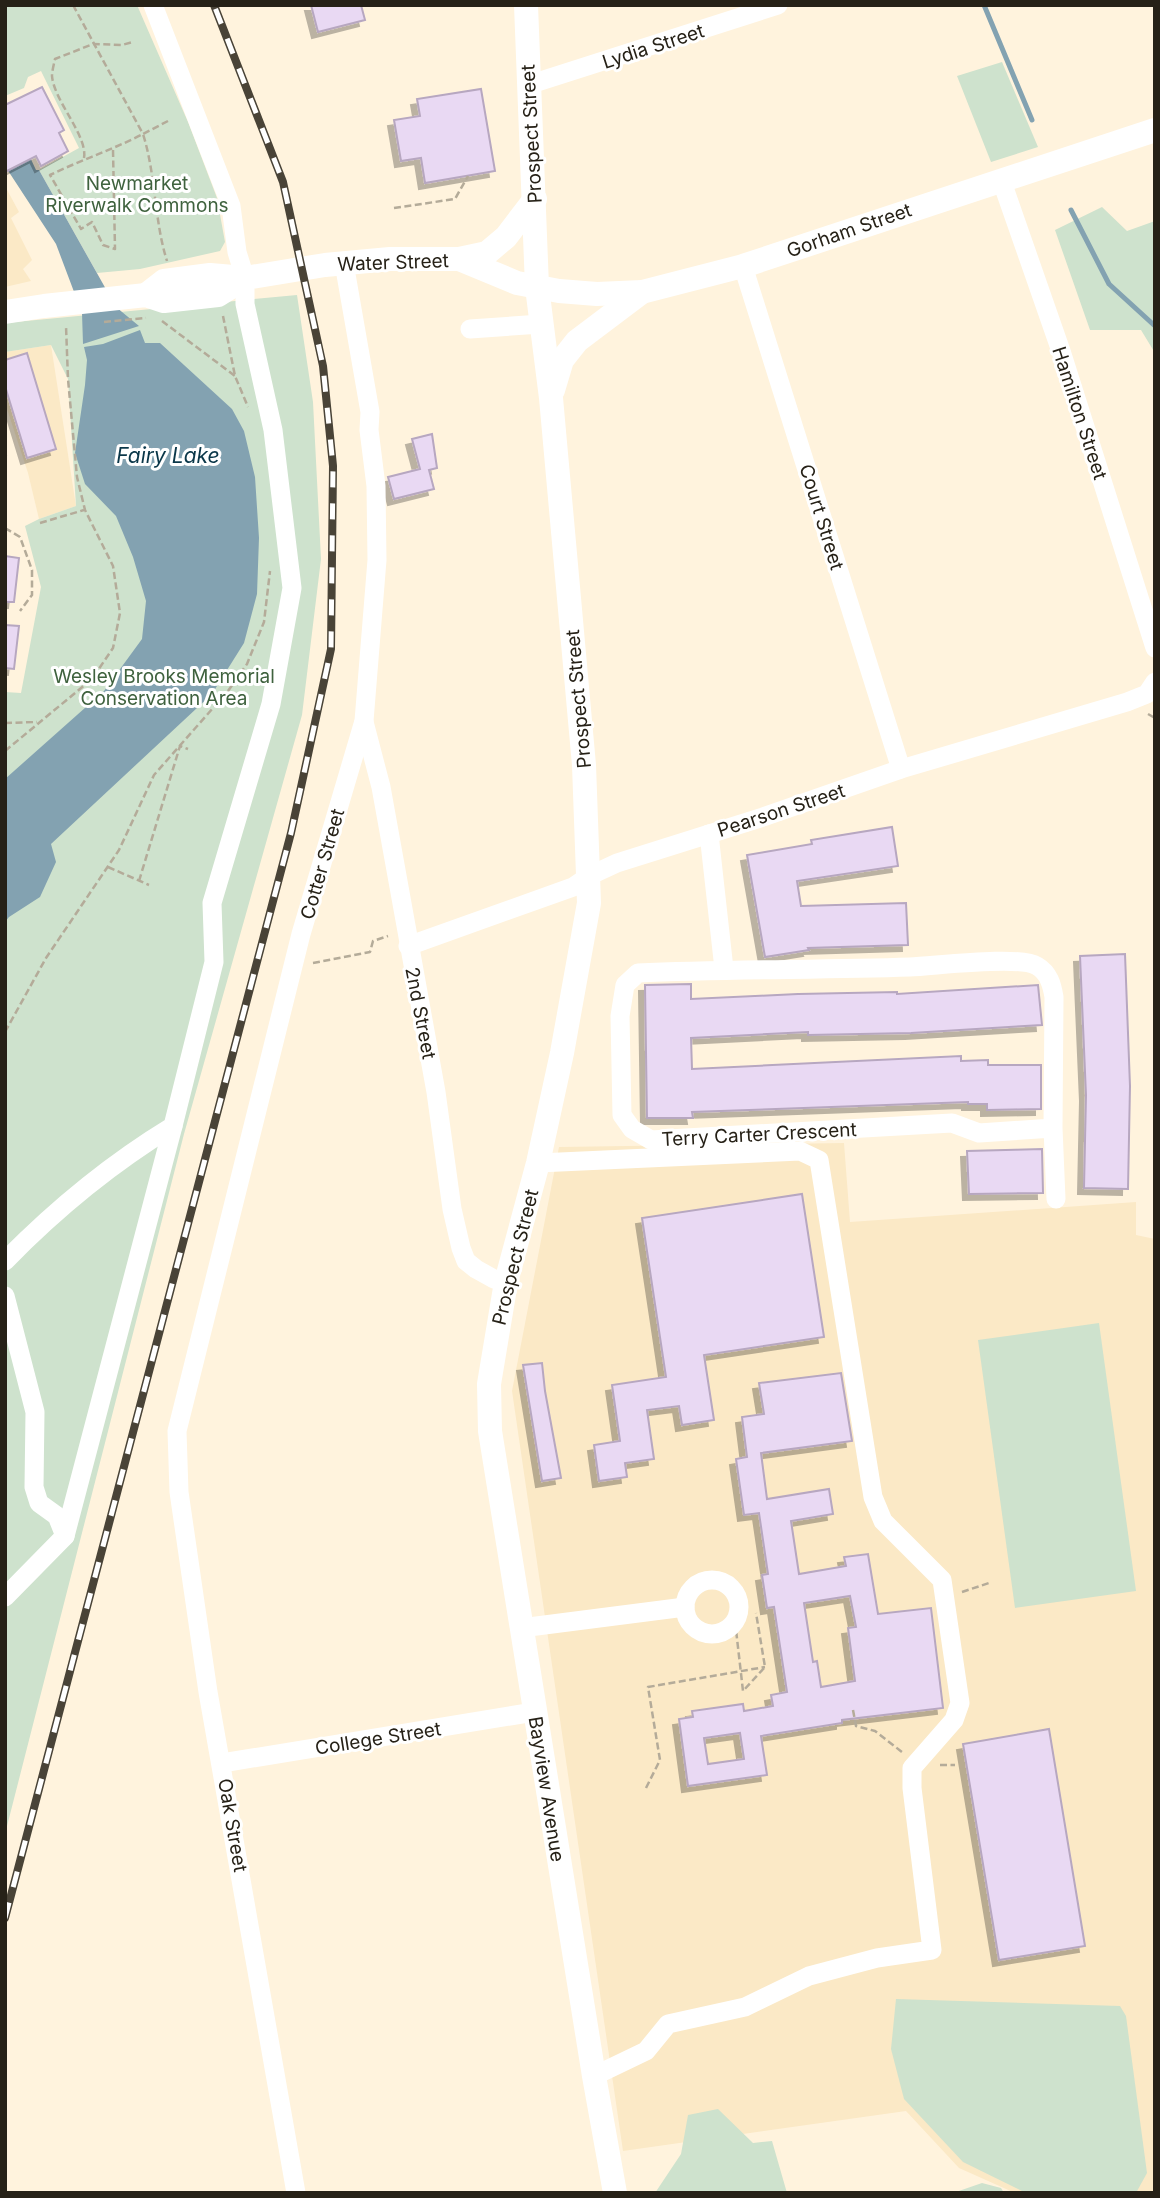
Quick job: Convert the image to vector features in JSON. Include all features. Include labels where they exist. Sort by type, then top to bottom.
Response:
[{"type":"main road","name":"Prospect Street","points":[[489,1384],[506,1282],[538,1163],[562,1053],[589,903],[584,765],[551,398],[537,287],[526,5]]},
{"type":"main road","name":"Gorham Street","points":[[537,287],[597,294],[642,292],[743,266],[1155,130]]},
{"type":"main road","points":[[459,259],[487,253],[506,237],[535,199]]},
{"type":"main road","name":"Water Street","points":[[5,312],[44,306],[151,306],[164,301],[218,295],[245,278],[300,268],[390,259],[459,259],[517,283],[537,287]]},
{"type":"main road","points":[[551,398],[562,360],[577,341],[642,292]]},
{"type":"main road","name":"Bayview Avenue","points":[[489,1384],[490,1431],[615,2193]]},
{"type":"street","points":[[5,1597],[65,1536],[214,962],[212,903],[271,704],[292,588],[273,430],[245,304],[245,278],[237,252],[231,206],[153,5]]},
{"type":"street","name":"Lydia Street","points":[[528,85],[778,5]]},
{"type":"street","name":"Hamilton Street","points":[[1001,179],[1062,354],[1155,648]]},
{"type":"street","name":"Cotter Street","points":[[177,1456],[177,1431],[293,967],[364,721],[377,560],[376,486],[370,412],[344,263]]},
{"type":"street","name":"Court Street","points":[[743,266],[901,769]]},
{"type":"street","points":[[470,328],[541,324]]},
{"type":"street","name":"Pearson Street","points":[[407,937],[573,887],[612,865],[901,769],[1117,705],[1147,694],[1155,682]]},
{"type":"street","name":"2nd Street","points":[[364,721],[381,787],[436,1092],[452,1209],[461,1248],[466,1261],[476,1269],[506,1282]]},
{"type":"street","points":[[709,834],[724,969]]},
{"type":"street","name":"Terry Carter Crescent","points":[[1054,1128],[979,1133],[952,1123],[651,1140],[632,1129],[622,1115],[620,1016],[625,985],[638,973],[724,969],[910,967],[1019,960],[1038,966],[1052,981],[1054,997],[1056,1199]]},
{"type":"street","points":[[5,1261],[33,1232],[134,1149],[173,1126]]},
{"type":"street","points":[[538,1163],[800,1151],[819,1160],[873,1497],[883,1521],[942,1580],[960,1703],[954,1720],[912,1768],[912,1788],[932,1950],[877,1958],[809,1976],[745,2007],[668,2024],[646,2051],[594,2076]]},
{"type":"street","points":[[5,1296],[35,1412],[34,1487],[39,1503],[57,1516],[65,1536]]},
{"type":"street","name":"Oak Street","points":[[177,1456],[179,1492],[206,1678],[296,2193]]},
{"type":"street","points":[[719,1580],[735,1592],[738,1611],[735,1621],[719,1633],[700,1631],[686,1617],[686,1597],[699,1582],[719,1580]]},
{"type":"street","points":[[521,1628],[685,1607]]},
{"type":"street","name":"College Street","points":[[222,1763],[534,1712]]},
{"type":"path","points":[[73,5],[143,134],[148,150],[160,240],[167,264]]},
{"type":"path","points":[[84,158],[86,150],[52,77],[55,59],[93,44],[122,45],[133,42]]},
{"type":"path","points":[[113,150],[116,250],[103,245],[92,222],[81,229],[50,175],[84,158],[113,150],[168,121]]},
{"type":"path","points":[[394,208],[455,199],[468,176]]},
{"type":"path","points":[[104,322],[151,306],[234,376]]},
{"type":"path","points":[[222,311],[234,376],[250,410]]},
{"type":"path","points":[[5,751],[92,679],[113,648],[120,612],[113,566],[85,510],[77,477],[66,326]]},
{"type":"path","points":[[40,523],[85,510]]},
{"type":"path","points":[[5,528],[20,537],[32,569],[32,595],[20,611]]},
{"type":"path","points":[[5,1032],[46,958],[119,850],[155,775],[228,691],[247,664],[264,622],[270,570]]},
{"type":"path","points":[[5,723],[39,722]]},
{"type":"path","points":[[180,746],[188,749]]},
{"type":"path","points":[[139,881],[180,746]]},
{"type":"path","points":[[108,867],[149,885]]},
{"type":"path","points":[[293,967],[370,952],[373,942],[407,937]]},
{"type":"path","points":[[946,1598],[989,1584]]},
{"type":"path","points":[[756,1613],[765,1667]]},
{"type":"path","points":[[735,1621],[743,1691],[765,1667]]},
{"type":"path","points":[[646,1788],[660,1760],[648,1687],[765,1667]]},
{"type":"path","points":[[853,1710],[856,1726],[875,1731],[915,1763]]},
{"type":"shaded area","points":[[5,186],[19,212],[11,218],[32,260],[23,269],[31,281],[5,287]]},
{"type":"shaded area","points":[[51,345],[76,506],[39,519],[28,473],[5,403],[5,352]]},
{"type":"shaded area","points":[[844,1143],[850,1222],[1136,1202],[1136,1235],[1155,1239],[1155,2193],[1015,2193],[959,2168],[906,2111],[623,2151],[512,1391],[559,1147]]},
{"type":"green space","name":"Newmarket Riverwalk Commons","points":[[5,5],[137,5],[188,122],[217,198],[225,242],[220,251],[140,269],[97,273],[39,170],[79,148],[41,71],[28,77],[24,88],[5,96]]},
{"type":"green space","points":[[1002,62],[1038,147],[991,162],[957,76]]},
{"type":"green space","points":[[1102,207],[1127,231],[1155,221],[1155,353],[1141,330],[1090,330],[1055,230]]},
{"type":"green space","name":"Wesley Brooks Memorial Conservation Area","points":[[297,295],[313,402],[321,559],[302,715],[184,1134],[5,1834],[5,692],[21,693],[41,587],[25,526],[76,506],[68,379],[51,345],[5,352],[5,323]]},
{"type":"green space","points":[[1099,1323],[1136,1591],[1015,1608],[978,1340]]},
{"type":"green space","points":[[896,1999],[1120,2006],[1126,2016],[1147,2173],[1136,2193],[1026,2193],[963,2162],[904,2099],[891,2049]]},
{"type":"green space","points":[[718,2109],[753,2143],[772,2141],[787,2193],[655,2193],[681,2154],[688,2115]]},
{"type":"green space","points":[[982,2183],[1001,2188],[1004,2193],[953,2193]]},
{"type":"water","points":[[5,104],[36,170],[39,170],[116,307],[139,326],[83,344],[82,313],[56,244],[5,166]]},
{"type":"water","name":"Fairy Lake","points":[[140,330],[145,343],[160,343],[232,409],[244,431],[255,477],[259,538],[257,594],[244,643],[212,694],[51,844],[56,862],[40,897],[5,922],[5,779],[104,691],[142,639],[146,601],[133,557],[116,516],[85,484],[75,453],[85,385],[87,360],[84,347],[103,344]]},
{"type":"building","points":[[311,5],[361,5],[365,20],[318,32]]},
{"type":"building","points":[[42,87],[64,130],[59,133],[68,151],[41,166],[36,156],[5,172],[5,105]]},
{"type":"building","points":[[481,89],[495,171],[425,183],[421,158],[401,161],[394,120],[420,116],[417,99]]},
{"type":"building","points":[[27,353],[56,449],[27,458],[5,386],[5,360]]},
{"type":"building","points":[[432,434],[437,468],[429,470],[434,489],[394,499],[388,477],[420,469],[412,439]]},
{"type":"building","points":[[5,556],[19,558],[14,602],[5,602]]},
{"type":"building","points":[[5,625],[19,626],[14,669],[5,668]]},
{"type":"building","points":[[892,827],[898,866],[797,881],[801,906],[906,903],[908,945],[808,948],[809,950],[765,957],[747,855],[812,844],[811,840]]},
{"type":"building","points":[[1125,954],[1130,1086],[1128,1189],[1084,1188],[1086,1095],[1080,956]]},
{"type":"building","points":[[691,984],[691,999],[798,994],[897,994],[1038,985],[1042,1025],[911,1033],[808,1035],[808,1032],[691,1038],[692,1069],[961,1056],[961,1061],[988,1060],[988,1065],[1041,1065],[1041,1109],[987,1110],[987,1104],[968,1102],[692,1112],[693,1118],[647,1118],[645,985]]},
{"type":"building","points":[[1042,1149],[1043,1193],[969,1194],[967,1151]]},
{"type":"building","points":[[802,1194],[824,1337],[704,1355],[714,1420],[682,1425],[679,1406],[647,1410],[654,1459],[625,1463],[627,1477],[599,1481],[594,1445],[620,1441],[612,1385],[666,1377],[642,1218]]},
{"type":"building","points":[[542,1363],[561,1478],[542,1481],[523,1365]]},
{"type":"building","points":[[841,1373],[852,1441],[761,1453],[767,1499],[829,1489],[833,1514],[791,1521],[799,1574],[846,1566],[844,1557],[868,1554],[878,1614],[931,1608],[943,1708],[842,1720],[842,1723],[761,1736],[767,1775],[688,1786],[679,1719],[693,1717],[692,1711],[743,1704],[744,1711],[773,1706],[771,1695],[787,1692],[774,1607],[767,1608],[762,1575],[768,1574],[759,1513],[744,1515],[736,1459],[747,1457],[742,1417],[764,1414],[759,1383]],"holes":[[[850,1596],[856,1627],[848,1628],[855,1681],[821,1687],[817,1661],[813,1662],[804,1603]],[[740,1733],[744,1759],[708,1764],[704,1738]]]},
{"type":"building","points":[[1049,1729],[1085,1946],[999,1960],[963,1744]]},
{"type":"waterway","points":[[984,5],[1032,120]]},
{"type":"waterway","points":[[1071,210],[1109,284],[1155,326]]},
{"type":"railway","points":[[5,1918],[291,833],[331,649],[333,466],[323,366],[283,182],[214,5]]}]
